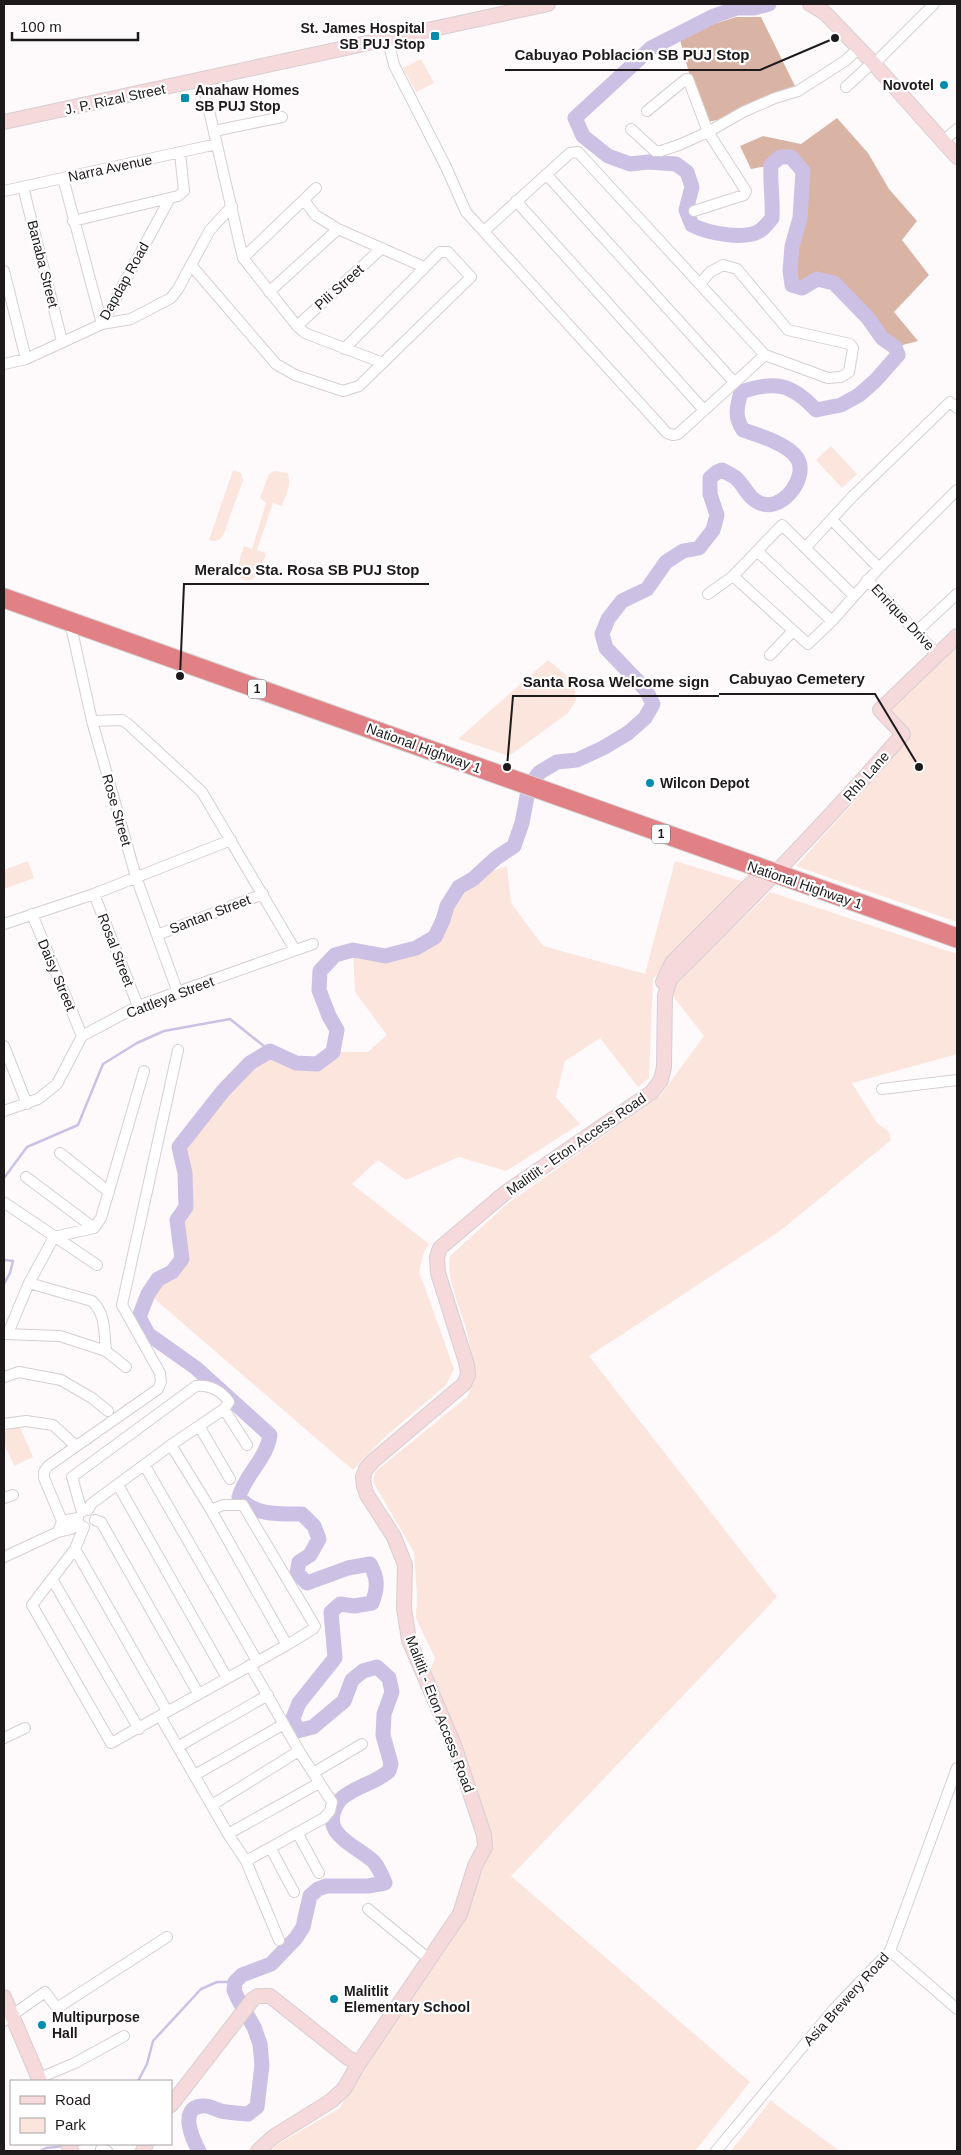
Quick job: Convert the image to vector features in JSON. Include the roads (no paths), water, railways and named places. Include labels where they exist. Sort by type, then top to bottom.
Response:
[{"type":"highway","name":"National Highway 1","points":[[4,598],[769,873],[957,938]]},
{"type":"street","name":"J. P. Rizal Street","points":[[4,122],[548,4]]},
{"type":"street","points":[[810,4],[830,8],[859,48],[957,157]]},
{"type":"street","points":[[846,87],[874,63],[934,4]]},
{"type":"street","points":[[388,40],[394,65],[446,167],[466,212],[667,433],[678,434],[766,355]]},
{"type":"street","points":[[631,129],[655,151],[661,151],[708,132],[743,112],[775,98],[798,91],[845,60],[859,48]]},
{"type":"street","points":[[647,111],[686,78],[690,82],[708,132],[746,191],[744,195],[694,211]]},
{"type":"street","points":[[202,80],[243,258],[305,334],[384,363]]},
{"type":"street","points":[[214,131],[282,117]]},
{"type":"street","points":[[943,142],[957,129]]},
{"type":"street","name":"Narra Avenue","points":[[4,191],[217,144]]},
{"type":"street","points":[[484,231],[570,153],[578,152],[766,355],[828,378],[841,377],[849,372],[853,348],[850,344],[788,330],[737,270],[723,266],[710,272],[701,283]]},
{"type":"street","name":"Dapdap Road","points":[[4,364],[26,359],[102,324],[170,198],[178,196],[184,191],[180,153]]},
{"type":"street","points":[[546,174],[734,382]]},
{"type":"street","points":[[63,178],[102,324],[131,319],[171,298],[210,230],[232,206]]},
{"type":"street","name":"Banaba Street","points":[[23,187],[62,341]]},
{"type":"street","points":[[243,258],[316,188]]},
{"type":"street","points":[[73,221],[170,198]]},
{"type":"street","points":[[304,200],[316,215],[338,229],[424,267]]},
{"type":"street","points":[[516,201],[704,410]]},
{"type":"street","points":[[270,292],[338,229]]},
{"type":"street","name":"Pili Street","points":[[297,326],[382,248]]},
{"type":"street","points":[[191,265],[276,364],[295,375],[343,392],[350,391],[359,386],[471,277],[448,252],[440,252],[344,349]]},
{"type":"street","points":[[4,271],[26,359]]},
{"type":"street","points":[[806,547],[852,497],[950,402],[957,408]]},
{"type":"street","points":[[733,576],[792,632],[808,644],[879,568],[957,490]]},
{"type":"street","points":[[832,520],[879,568]]},
{"type":"street","points":[[708,594],[733,576],[782,526],[854,595]]},
{"type":"street","points":[[757,551],[832,620]]},
{"type":"street","name":"Enrique Drive","points":[[868,580],[938,654]]},
{"type":"street","points":[[916,632],[957,594]]},
{"type":"street","name":"Rose Street","points":[[70,622],[92,721],[136,877],[178,993]]},
{"type":"street","points":[[770,655],[792,632]]},
{"type":"street","name":"Rhb Lane","points":[[769,873],[847,798],[903,734],[880,710],[957,636]]},
{"type":"street","points":[[92,721],[122,720],[202,792],[295,950]]},
{"type":"street","points":[[4,924],[94,894],[231,840]]},
{"type":"street","name":"Malitlit - Eton Access Road","points":[[258,2151],[273,2137],[331,2101],[344,2089],[359,2063],[460,1914],[475,1866],[485,1847],[484,1834],[454,1745],[409,1640],[404,1608],[405,1566],[394,1537],[366,1495],[363,1477],[366,1468],[373,1460],[464,1384],[468,1375],[467,1365],[438,1273],[437,1257],[440,1248],[505,1193],[652,1092],[661,1080],[664,1067],[665,996],[670,979],[721,921],[769,873]]},
{"type":"street","name":"Rosal Street","points":[[94,894],[138,1006]]},
{"type":"street","name":"Santan Street","points":[[157,935],[263,894]]},
{"type":"street","name":"Daisy Street","points":[[32,914],[82,1036]]},
{"type":"street","name":"Cattleya Street","points":[[82,1036],[138,1006],[313,944]]},
{"type":"street","points":[[4,1111],[38,1099],[57,1084],[82,1036]]},
{"type":"street","points":[[4,1046],[26,1104]]},
{"type":"street","points":[[58,1532],[62,1521],[44,1478],[44,1472],[48,1466],[158,1388],[161,1382],[160,1373],[122,1305],[178,1050]]},
{"type":"street","points":[[126,1367],[106,1351],[60,1336],[6,1333],[29,1283],[54,1238],[94,1228],[101,1218],[144,1071]]},
{"type":"street","points":[[882,1089],[957,1080]]},
{"type":"street","points":[[60,1153],[109,1192]]},
{"type":"street","points":[[26,1178],[94,1228]]},
{"type":"street","points":[[5,1203],[54,1238],[97,1265]]},
{"type":"street","points":[[29,1283],[92,1301],[102,1313],[106,1351]]},
{"type":"street","points":[[4,1377],[19,1372],[61,1380],[92,1398],[108,1411]]},
{"type":"street","points":[[4,1557],[58,1532],[71,1529],[82,1518],[90,1504],[224,1409],[229,1402],[226,1397],[208,1385],[196,1386],[72,1477],[82,1518],[75,1549],[32,1605],[111,1743],[139,1729],[313,1629],[314,1621],[242,1506],[224,1505],[211,1510]]},
{"type":"street","points":[[224,1409],[247,1445]]},
{"type":"street","points":[[4,1424],[26,1422],[53,1425],[76,1446]]},
{"type":"street","points":[[199,1426],[230,1478]]},
{"type":"street","points":[[172,1445],[211,1510],[286,1645]]},
{"type":"street","points":[[145,1466],[299,1751],[332,1802],[330,1811],[324,1818],[246,1862]]},
{"type":"street","points":[[118,1485],[227,1678]]},
{"type":"street","points":[[62,1521],[82,1518],[93,1513],[95,1520],[101,1522],[198,1694]]},
{"type":"street","points":[[75,1549],[164,1713],[179,1746],[228,1834],[246,1862],[279,1940]]},
{"type":"street","points":[[52,1579],[139,1729]]},
{"type":"street","points":[[179,1746],[268,1695]]},
{"type":"street","points":[[195,1775],[284,1724]]},
{"type":"street","points":[[4,1738],[25,1728]]},
{"type":"street","points":[[313,1773],[362,1744]]},
{"type":"street","points":[[212,1805],[299,1751]]},
{"type":"street","name":"Asia Brewery Road","points":[[716,2151],[834,2009],[890,1951],[904,1908],[957,1768]]},
{"type":"street","points":[[228,1834],[319,1783]]},
{"type":"street","points":[[298,1834],[319,1873]]},
{"type":"street","points":[[270,1849],[294,1892]]},
{"type":"street","points":[[368,1909],[430,1960]]},
{"type":"street","points":[[8,2018],[45,1992],[57,2008],[168,1937]]},
{"type":"street","points":[[890,1951],[957,2009]]},
{"type":"street","points":[[172,2105],[258,1996],[270,1996],[348,2058],[359,2063]]},
{"type":"street","points":[[4,1997],[8,2018],[39,2080],[124,2036]]},
{"type":"waterway","points":[[199,2151],[189,2125],[191,2112],[195,2108],[207,2106],[224,2112],[248,2114],[257,2107],[262,2065],[260,2044],[254,2027],[234,1990],[235,1982],[242,1975],[271,1964],[296,1938],[303,1927],[310,1896],[318,1889],[326,1886],[368,1886],[385,1883],[374,1862],[345,1841],[334,1828],[332,1820],[338,1802],[342,1798],[389,1771],[391,1764],[383,1735],[384,1714],[392,1692],[389,1678],[377,1667],[363,1671],[352,1680],[344,1701],[313,1727],[297,1731],[293,1718],[299,1703],[335,1658],[331,1612],[340,1604],[354,1606],[372,1603],[376,1588],[375,1574],[370,1564],[348,1568],[307,1583],[297,1573],[299,1562],[310,1555],[319,1539],[314,1526],[302,1514],[277,1514],[260,1511],[252,1508],[239,1497],[246,1481],[265,1452],[270,1435],[196,1368],[148,1334],[139,1317],[148,1294],[158,1279],[172,1272],[182,1259],[177,1220],[186,1207],[185,1173],[179,1147],[223,1091],[250,1063],[270,1051],[296,1063],[317,1064],[333,1052],[337,1030],[329,1016],[319,990],[320,971],[335,955],[353,950],[385,956],[416,948],[435,937],[447,906],[459,887],[473,879],[496,858],[514,846],[522,823],[529,786],[540,772],[557,762],[577,760],[603,748],[628,733],[645,718],[653,704],[646,690],[606,648],[602,634],[608,619],[622,601],[647,589],[666,562],[683,551],[699,548],[713,530],[717,515],[710,494],[710,478],[717,472],[722,470],[736,478],[754,500],[763,504],[779,502],[786,497],[797,482],[800,474],[800,465],[797,458],[787,448],[743,430],[737,416],[741,392],[764,386],[782,387],[799,395],[816,410],[841,405],[859,395],[875,381],[898,355],[895,347],[882,338],[868,318],[834,283],[817,279],[802,288],[792,285],[790,271],[792,246],[800,218],[803,171],[791,157],[780,157],[771,165],[772,218],[761,230],[754,233],[726,235],[707,231],[692,225],[686,210],[692,187],[687,172],[676,164],[648,162],[630,164],[608,156],[583,136],[575,118],[651,48],[714,16],[737,8],[754,8],[769,4]]},
{"type":"waterway","points":[[4,1178],[27,1147],[78,1125],[103,1064],[137,1043],[164,1031],[230,1019],[270,1051]]},
{"type":"waterway","points":[[4,1260],[13,1261],[10,1273],[4,1284]]},
{"type":"waterway","points":[[139,2080],[147,2064],[153,2041],[201,1989],[217,1982],[235,1982]]},
{"type":"waterway","points":[[73,2146],[77,2145]]},
{"type":"waterway","points":[[40,2151],[46,2148],[65,2146]]},
{"type":"place","name":"St. James Hospital SB PUJ Stop","points":[[435,36]]},
{"type":"place","name":"Cabuyao Poblacion SB PUJ Stop","points":[[835,38]]},
{"type":"place","name":"Novotel","points":[[944,85]]},
{"type":"place","name":"Anahaw Homes SB PUJ Stop","points":[[185,98]]},
{"type":"place","name":"Meralco Sta. Rosa SB PUJ Stop","points":[[180,676]]},
{"type":"place","name":"Santa Rosa Welcome sign","points":[[507,767]]},
{"type":"place","name":"Cabuyao Cemetery","points":[[919,767]]},
{"type":"place","name":"Wilcon Depot","points":[[650,783]]},
{"type":"place","name":"Malitlit Elementary School","points":[[334,1999]]},
{"type":"place","name":"Multipurpose Hall","points":[[42,2025]]}]
